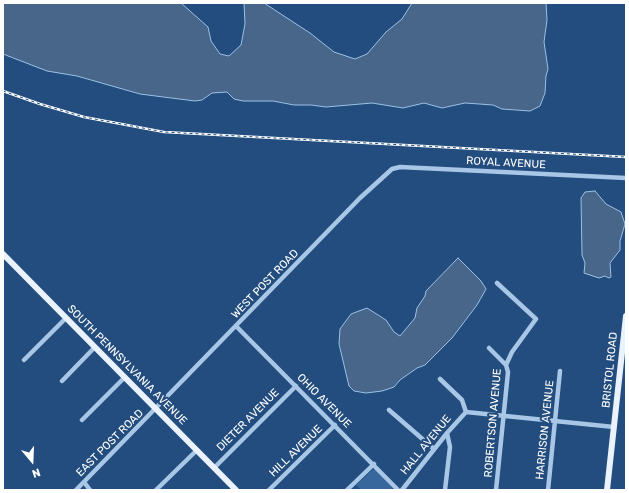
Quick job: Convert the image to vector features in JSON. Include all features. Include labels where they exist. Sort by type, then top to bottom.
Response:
[{"type":"main road","name":"SOUTH PENNSYLVANIA AVENUE","points":[[4,258],[96,347],[235,490]]},
{"type":"main road","name":"BRISTOL ROAD","points":[[607,490],[626,316]]},
{"type":"street","name":"ROYAL AVENUE","points":[[387,172],[400,167],[626,178]]},
{"type":"street","name":"WEST POST ROAD","points":[[156,409],[387,172]]},
{"type":"street","name":"ROBERTSON AVENUE","points":[[496,490],[508,372],[506,365],[512,352],[536,319],[497,283]]},
{"type":"street","points":[[24,360],[66,318]]},
{"type":"street","name":"OHIO AVENUE","points":[[236,326],[398,490]]},
{"type":"street","points":[[62,381],[96,347]]},
{"type":"street","points":[[489,348],[506,365]]},
{"type":"street","name":"HARRISON AVENUE","points":[[548,490],[560,371]]},
{"type":"street","points":[[82,420],[125,377]]},
{"type":"street","points":[[440,378],[462,400],[466,412],[614,427]]},
{"type":"street","name":"DIETER AVENUE","points":[[214,468],[296,386]]},
{"type":"street","name":"EAST POST ROAD","points":[[76,490],[156,409]]},
{"type":"street","points":[[389,410],[434,449]]},
{"type":"street","name":"HALL AVENUE","points":[[402,490],[446,433],[466,412]]},
{"type":"street","name":"HILL AVENUE","points":[[269,490],[335,425]]},
{"type":"street","points":[[445,490],[450,448],[446,433]]},
{"type":"street","points":[[156,490],[197,450]]},
{"type":"street","points":[[347,490],[374,464]]},
{"type":"street","points":[[84,482],[90,490]]},
{"type":"shaded area","points":[[3,3],[181,3],[208,27],[211,41],[220,54],[229,56],[241,45],[245,24],[244,3],[264,3],[310,33],[334,52],[355,59],[367,54],[386,32],[402,19],[412,3],[546,3],[547,20],[544,42],[548,69],[545,93],[540,106],[530,111],[502,109],[493,105],[465,103],[442,108],[424,103],[403,108],[372,103],[326,107],[294,105],[273,101],[243,101],[234,99],[227,92],[212,93],[202,100],[195,101],[140,94],[77,76],[47,71],[3,54]]},
{"type":"shaded area","points":[[595,191],[606,204],[621,212],[625,224],[620,241],[620,250],[610,263],[611,277],[609,278],[605,276],[599,278],[584,273],[585,263],[582,255],[581,198],[585,192]]},
{"type":"shaded area","points":[[458,258],[481,281],[486,289],[477,305],[452,338],[425,365],[417,368],[400,380],[394,387],[382,391],[366,393],[354,391],[349,386],[339,344],[340,329],[351,314],[367,308],[386,320],[394,332],[400,336],[415,318],[417,308],[425,296],[426,291]]},
{"type":"shaded area","points":[[372,470],[376,470],[393,490],[361,490],[356,485]]},
{"type":"railway","points":[[3,91],[84,117],[164,132],[626,157]]}]
